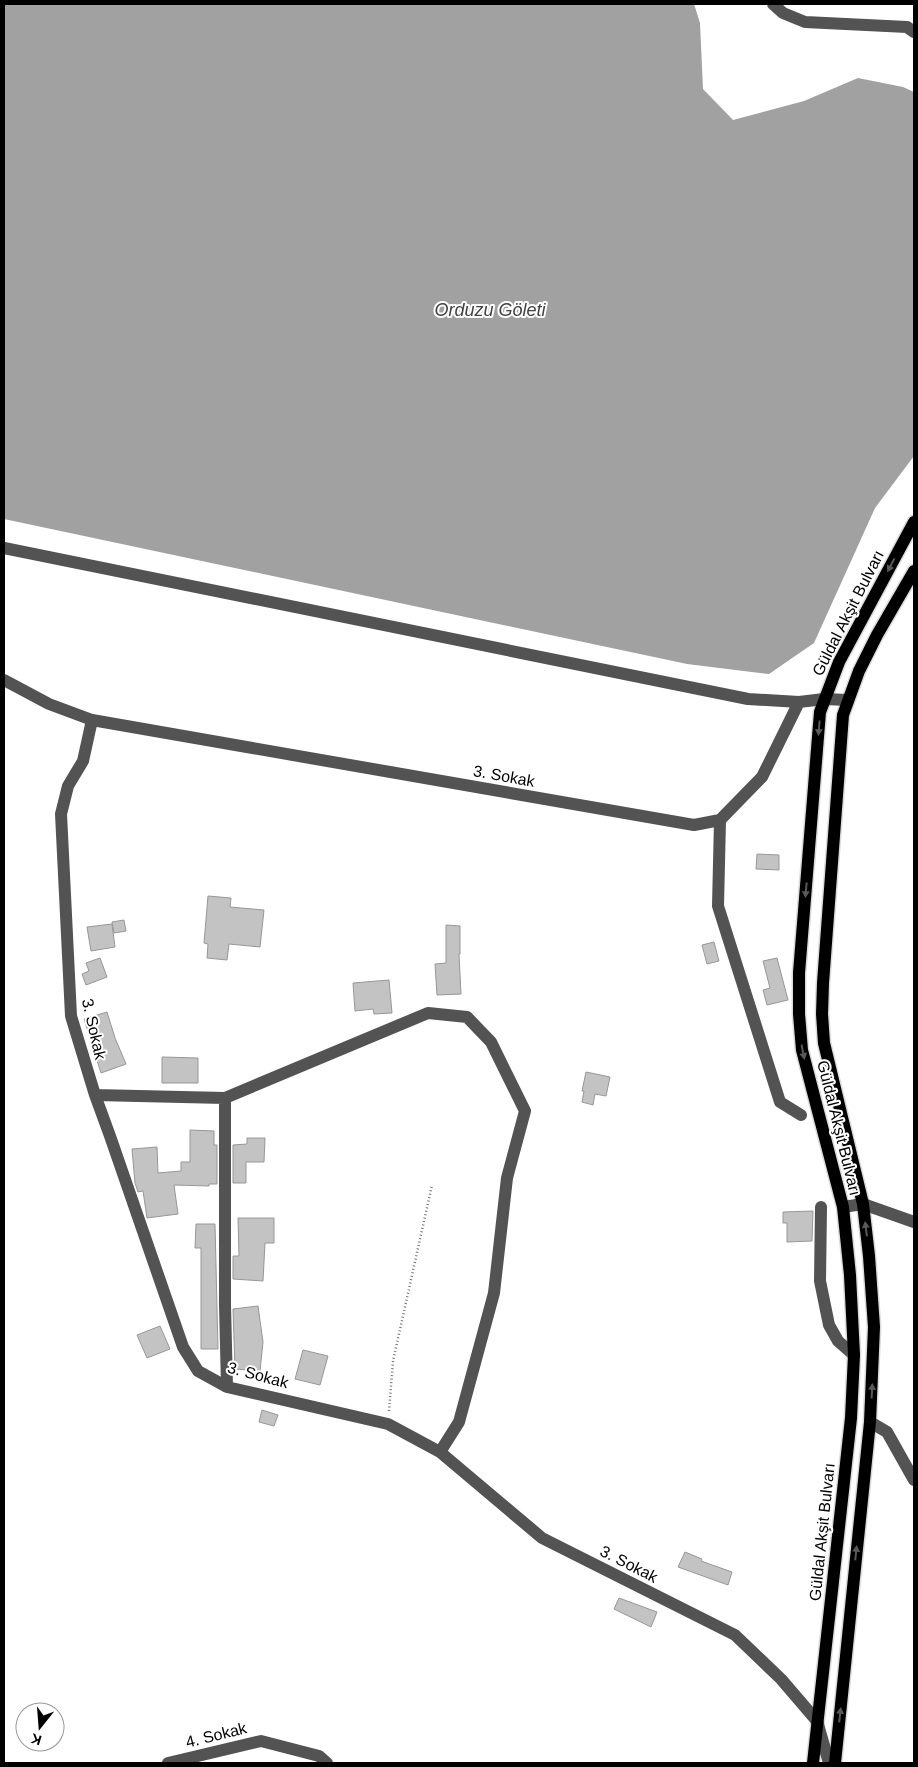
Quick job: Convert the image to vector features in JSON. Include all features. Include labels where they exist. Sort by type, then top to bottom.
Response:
[{"type":"main road","name":"Güldal Akşit Bulvarı","points":[[813,1763],[851,1418],[854,1355],[850,1275],[843,1206],[802,1050],[799,1014],[799,973],[820,712],[839,662],[914,522]]},
{"type":"main road","name":"Güldal Akşit Bulvarı","points":[[834,1763],[870,1422],[874,1327],[863,1204],[824,1043],[822,1014],[839,751],[843,716],[859,670],[914,571]]},
{"type":"street","points":[[773,4],[782,13],[805,22],[907,27],[914,32]]},
{"type":"street","points":[[4,548],[748,699],[799,702],[824,699],[848,700]]},
{"type":"street","name":"3. Sokak","points":[[4,680],[49,704],[92,720],[694,825],[720,820]]},
{"type":"street","points":[[799,702],[762,777],[720,820],[718,906],[780,1102],[801,1115]]},
{"type":"street","name":"3. Sokak","points":[[92,720],[83,761],[68,786],[64,800],[62,828],[71,1016],[95,1095],[183,1347],[198,1371],[228,1387],[388,1424],[440,1452],[542,1538],[734,1635],[781,1679],[817,1721],[830,1763]]},
{"type":"street","points":[[95,1095],[225,1098],[428,1013],[467,1017],[491,1042],[525,1111],[507,1178],[494,1294],[459,1422],[440,1452]]},
{"type":"street","points":[[225,1098],[224,1305],[228,1387]]},
{"type":"street","points":[[843,1206],[863,1204],[914,1222]]},
{"type":"street","points":[[820,1207],[820,1281],[829,1325],[838,1341],[854,1355]]},
{"type":"street","points":[[870,1422],[887,1432],[914,1480]]},
{"type":"street","name":"4. Sokak","points":[[168,1763],[261,1741],[319,1756],[327,1763]]},
{"type":"path","points":[[388,1424],[393,1361],[432,1185]]},
{"type":"water","name":"Orduzu Göleti","points":[[4,4],[694,4],[700,23],[703,89],[733,120],[804,101],[858,78],[903,87],[914,92],[914,456],[875,508],[814,643],[769,674],[687,664],[4,519]]},
{"type":"building","points":[[757,854],[779,855],[779,870],[756,869]]},
{"type":"building","points":[[208,896],[231,898],[230,907],[264,910],[260,947],[229,944],[227,960],[207,958],[208,944],[204,943]]},
{"type":"building","points":[[124,920],[126,931],[114,933],[112,922]]},
{"type":"building","points":[[112,924],[115,947],[91,951],[87,927]]},
{"type":"building","points":[[446,925],[460,926],[461,994],[437,995],[435,964],[446,963]]},
{"type":"building","points":[[714,942],[719,961],[707,964],[702,945]]},
{"type":"building","points":[[100,958],[107,977],[86,985],[82,974],[89,971],[86,963]]},
{"type":"building","points":[[777,958],[788,1000],[767,1005],[763,990],[770,988],[763,961]]},
{"type":"building","points":[[389,980],[392,1013],[374,1014],[373,1009],[355,1011],[353,983]]},
{"type":"building","points":[[107,1012],[126,1064],[101,1073],[84,1019]]},
{"type":"building","points":[[162,1057],[198,1058],[198,1083],[162,1083]]},
{"type":"building","points":[[586,1072],[610,1077],[606,1096],[595,1094],[593,1105],[582,1102]]},
{"type":"building","points":[[190,1130],[214,1131],[214,1145],[217,1145],[217,1184],[209,1184],[209,1186],[174,1185],[178,1214],[147,1218],[143,1191],[138,1192],[135,1183],[132,1149],[157,1147],[158,1173],[181,1171],[181,1162],[190,1162]]},
{"type":"building","points":[[247,1138],[265,1138],[264,1162],[246,1162],[246,1183],[233,1183],[233,1145],[247,1144]]},
{"type":"building","points":[[813,1211],[812,1241],[787,1242],[787,1223],[783,1223],[783,1212]]},
{"type":"building","points":[[238,1218],[274,1218],[274,1243],[265,1243],[263,1281],[233,1279],[233,1256],[239,1256]]},
{"type":"building","points":[[196,1224],[215,1224],[218,1349],[201,1349],[201,1248],[195,1248]]},
{"type":"building","points":[[258,1306],[263,1342],[260,1371],[235,1369],[233,1309]]},
{"type":"building","points":[[160,1326],[170,1349],[147,1358],[137,1335]]},
{"type":"building","points":[[303,1350],[328,1356],[320,1385],[295,1379]]},
{"type":"building","points":[[262,1410],[278,1415],[274,1426],[259,1422]]},
{"type":"building","points":[[685,1552],[702,1559],[701,1561],[732,1572],[728,1585],[678,1567]]},
{"type":"building","points":[[619,1598],[657,1612],[651,1627],[614,1609]]}]
